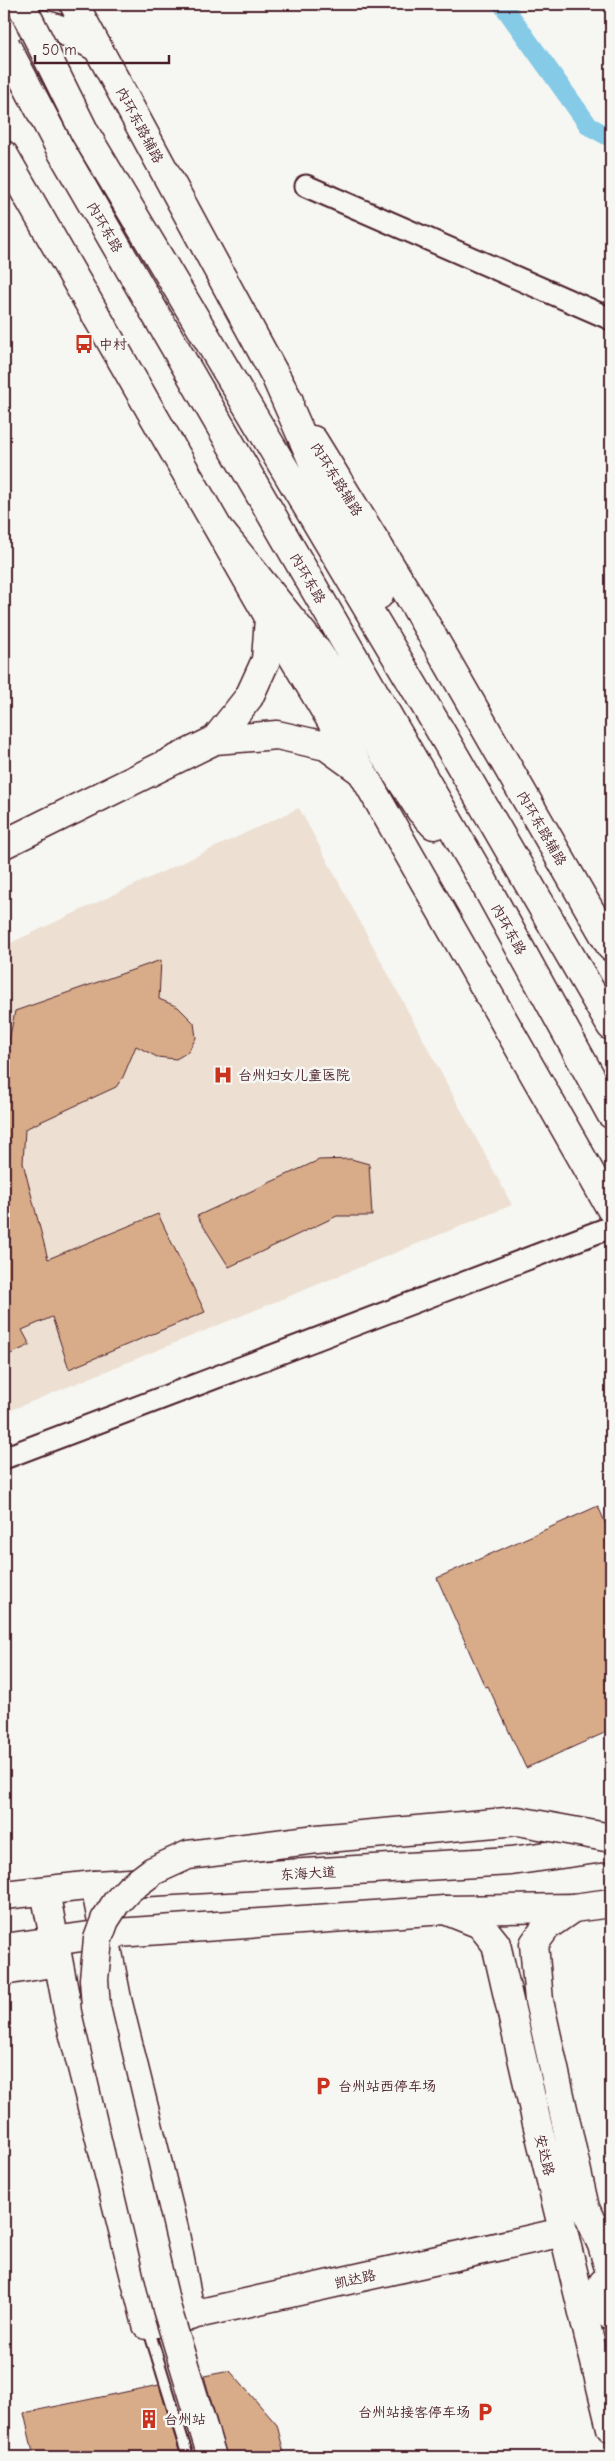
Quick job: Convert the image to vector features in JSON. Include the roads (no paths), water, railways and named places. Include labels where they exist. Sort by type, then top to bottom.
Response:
[{"type":"main road","points":[[21,4],[85,133],[434,720],[611,1026]]},
{"type":"main road","points":[[4,19],[39,4]]},
{"type":"main road","name":"内环东路辅路","points":[[74,4],[277,380],[414,604],[611,947]]},
{"type":"main road","points":[[4,29],[22,22],[37,25],[76,36],[98,48]]},
{"type":"main road","name":"内环东路","points":[[4,42],[62,152],[481,877],[611,1114]]},
{"type":"main road","points":[[4,155],[269,617],[362,772],[611,1209]]},
{"type":"main road","points":[[277,380],[325,489],[391,617],[434,720]]},
{"type":"main road","points":[[222,533],[317,651],[421,811],[481,877]]},
{"type":"main road","points":[[215,740],[249,697],[266,660],[269,617]]},
{"type":"main road","points":[[4,844],[215,740],[277,735],[326,746],[362,772]]},
{"type":"main road","points":[[212,2457],[167,2309],[96,2007],[94,1979],[98,1938],[116,1903],[129,1889],[153,1871],[188,1855],[317,1839],[518,1821],[611,1838]]},
{"type":"main road","name":"东海大道","points":[[4,1895],[95,1884],[511,1861],[611,1847]]},
{"type":"main road","points":[[95,1884],[103,1934],[117,1999],[174,2229],[191,2316]]},
{"type":"main road","points":[[45,1891],[55,1951],[147,2325]]},
{"type":"main road","points":[[4,1972],[103,1934],[445,1910],[573,1908],[611,1903]]},
{"type":"main road","name":"安达路","points":[[573,1908],[547,1926],[534,1944],[539,2001],[585,2208],[602,2245],[611,2316]]},
{"type":"main road","name":"安达路","points":[[445,1910],[480,1924],[496,1944],[611,2428]]},
{"type":"main road","points":[[4,1948],[55,1951]]},
{"type":"main road","points":[[584,2310],[585,2208]]},
{"type":"main road","name":"凯达路","points":[[147,2325],[563,2232]]},
{"type":"street","points":[[306,186],[611,319]]},
{"type":"street","points":[[4,1458],[611,1227]]},
{"type":"lane","points":[[147,2325],[188,2457]]},
{"type":"waterway","points":[[502,4],[589,126],[611,138]]},
{"type":"place","name":"中村","points":[[84,344]]},
{"type":"place","name":"台州妇女儿童医院","points":[[223,1075]]},
{"type":"place","name":"台州站西停车场","points":[[323,2086]]},
{"type":"place","name":"台州站接客停车场","points":[[485,2412]]},
{"type":"place","name":"台州站","points":[[149,2419]]}]
